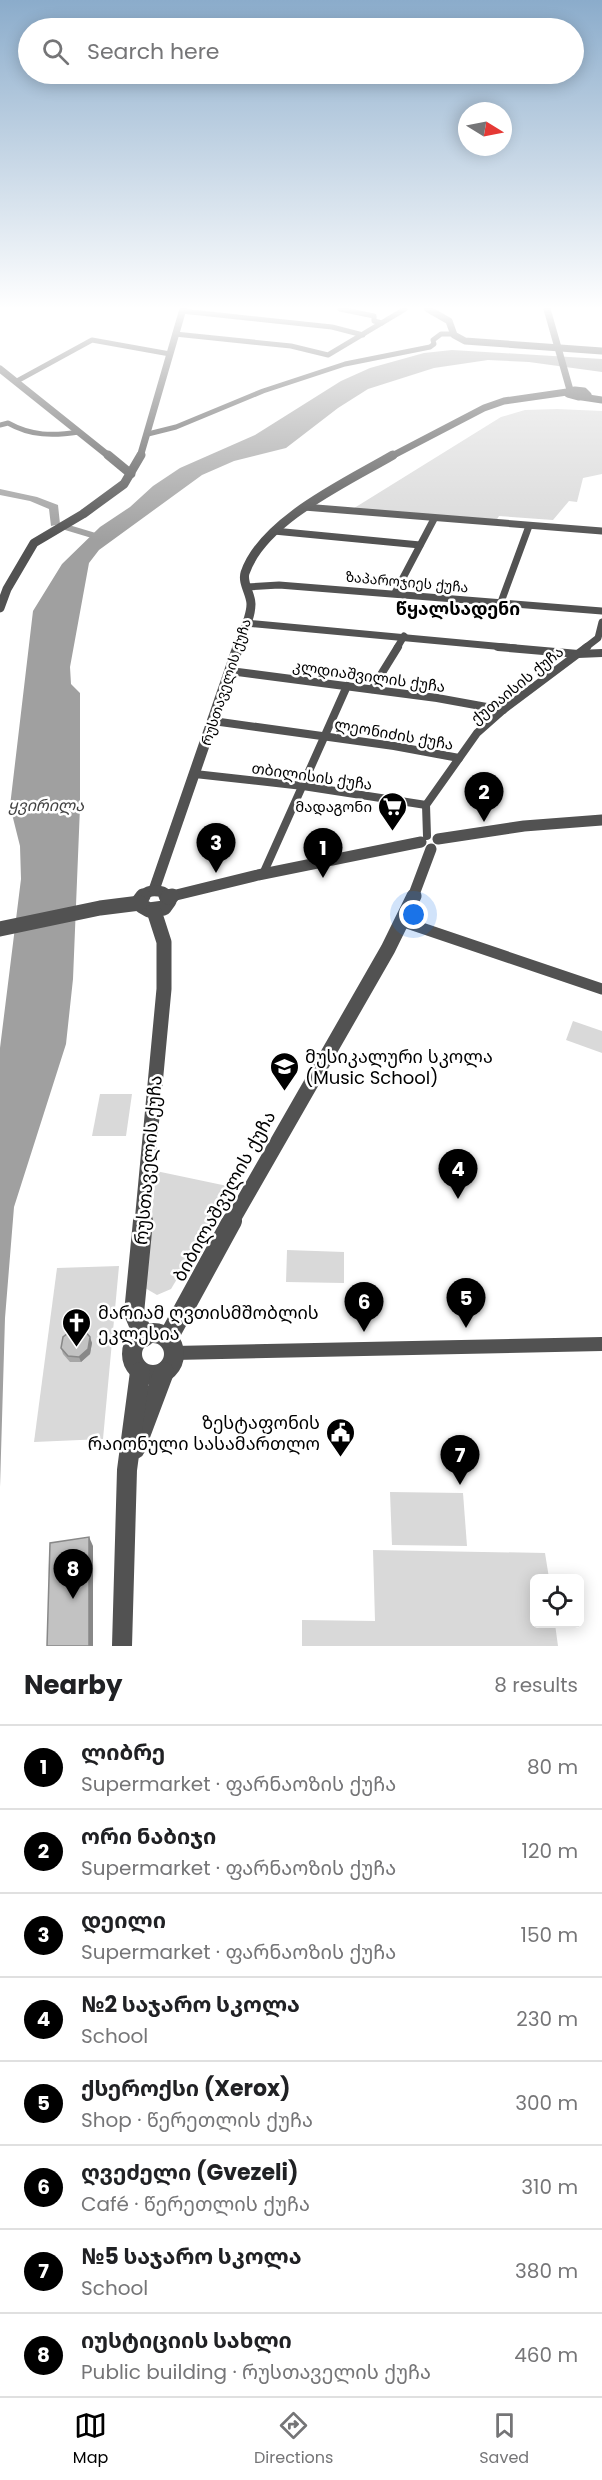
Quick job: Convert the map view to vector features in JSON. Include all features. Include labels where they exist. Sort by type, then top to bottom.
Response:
[{"type":"street","points":[[23,386],[131,474]]},
{"type":"street","points":[[0,608],[4,588],[34,543],[83,514],[124,484],[144,450],[161,386]]},
{"type":"street","points":[[148,434],[176,427],[279,386]]},
{"type":"street","points":[[571,386],[577,393],[602,400]]},
{"type":"street","points":[[571,386],[577,393]]},
{"type":"street","name":"რუსთაველის ქუჩა","points":[[154,890],[246,623],[251,605],[244,576],[252,560],[274,531],[303,507],[407,447],[484,408],[504,401],[577,393]]},
{"type":"street","points":[[2,416],[8,423],[25,433],[38,435],[79,432]]},
{"type":"street","points":[[0,425],[8,423]]},
{"type":"street","points":[[303,507],[602,531]]},
{"type":"street","points":[[395,593],[434,519]]},
{"type":"street","points":[[501,602],[529,526]]},
{"type":"street","points":[[274,531],[420,545]]},
{"type":"street","name":"ზაპაროჯიეს ქუჩა","points":[[247,587],[279,585],[602,611]]},
{"type":"street","name":"ქუთაისის ქუჩა","points":[[426,806],[477,733],[503,710],[598,638],[602,622]]},
{"type":"street","points":[[246,623],[578,654],[602,653]]},
{"type":"street","points":[[372,689],[404,636]]},
{"type":"street","name":"კლდიაშვილის ქუჩა","points":[[230,670],[503,710]]},
{"type":"street","name":"ლეონიძის ქუჩა","points":[[263,874],[347,686]]},
{"type":"street","name":"ლეონიძის ქუჩა","points":[[213,721],[325,736],[459,758]]},
{"type":"street","name":"თბილისის ქუჩა","points":[[195,774],[303,786],[426,806]]},
{"type":"street","points":[[426,806],[429,842]]},
{"type":"street","points":[[168,897],[263,874],[429,842],[524,826],[602,820]]},
{"type":"street","name":"ბიბილაშვულის ქუჩა","points":[[171,1346],[261,1168],[401,921],[427,863],[429,842]]},
{"type":"street","points":[[147,907],[145,893],[154,890],[163,892],[168,897]]},
{"type":"street","points":[[0,929],[100,908],[164,908],[168,897]]},
{"type":"street","name":"რუსთაველის ქუჩა","points":[[144,1337],[134,1313],[164,990],[164,942],[147,907]]},
{"type":"street","points":[[401,921],[602,989]]},
{"type":"street","points":[[164,1372],[152,1376],[140,1372],[133,1361],[138,1341],[157,1333],[171,1346],[602,1344]]},
{"type":"street","points":[[127,1470],[164,1372],[169,1366],[171,1346]]},
{"type":"street","points":[[122,1646],[127,1470],[140,1372]]},
{"type":"shaded area","points":[[525,410],[602,411],[602,474],[583,478],[577,502],[569,501],[553,520],[499,516],[496,521],[351,510],[501,417]]},
{"type":"shaded area","points":[[573,1021],[602,1031],[602,1053],[566,1040]]},
{"type":"shaded area","points":[[100,1094],[132,1094],[126,1136],[92,1136]]},
{"type":"shaded area","points":[[156,1171],[232,1187],[171,1289],[157,1295],[145,1288]]},
{"type":"shaded area","points":[[287,1250],[344,1252],[344,1283],[286,1282]]},
{"type":"shaded area","points":[[119,1266],[103,1439],[34,1442],[57,1268]]},
{"type":"shaded area","points":[[390,1492],[463,1493],[467,1546],[392,1545]]},
{"type":"shaded area","points":[[373,1550],[545,1553],[548,1574],[530,1574],[530,1628],[556,1628],[558,1646],[302,1646],[302,1620],[375,1621]]},
{"type":"water","name":"ყვირილა","points":[[333,386],[378,386],[368,389],[338,408],[286,448],[234,461],[202,475],[99,550],[89,563],[70,667],[71,684],[80,693],[80,807],[73,979],[66,1044],[14,1207],[5,1318],[0,1487],[0,1048],[21,879],[20,846],[10,806],[33,611],[62,564],[100,527],[180,468],[255,435]]},
{"type":"building","name":"მარიამ ღვთისმშობლის ეკლესია","points":[[74,1321],[85,1321],[84,1330],[90,1337],[88,1349],[79,1357],[68,1356],[61,1348],[63,1337],[73,1329]]},
{"type":"building","points":[[89,1537],[89,1646],[47,1646],[50,1543]]},
{"type":"waterway","points":[[0,492],[33,499],[54,507],[55,524]]},
{"type":"waterway","points":[[69,528],[105,539]]},
{"type":"place","name":"ორი ნაბიჯი","points":[[484,822]]},
{"type":"place","name":"მადაგონი","points":[[393,832]]},
{"type":"place","name":"დეილი","points":[[216,873]]},
{"type":"place","name":"ლიბრე","points":[[323,878]]},
{"type":"place","name":"მუსიკალური სკოლა (Music School)","points":[[284,1092]]},
{"type":"place","name":"№2 საჯარო სკოლა","points":[[458,1199]]},
{"type":"place","name":"ქსეროქსი (Xerox)","points":[[466,1328]]},
{"type":"place","name":"ღვეძელი (Gvezeli)","points":[[364,1332]]},
{"type":"place","name":"მარიამ ღვთისმშობლის ეკლესია","points":[[77,1348]]},
{"type":"place","name":"ზესტაფონის რაიონული სასამართლო","points":[[341,1458]]},
{"type":"place","name":"№5 საჯარო სკოლა","points":[[460,1485]]},
{"type":"place","name":"იუსტიციის სახლი","points":[[73,1599]]},
{"type":"district","name":"წყალსადენი","points":[[458,608]]}]
